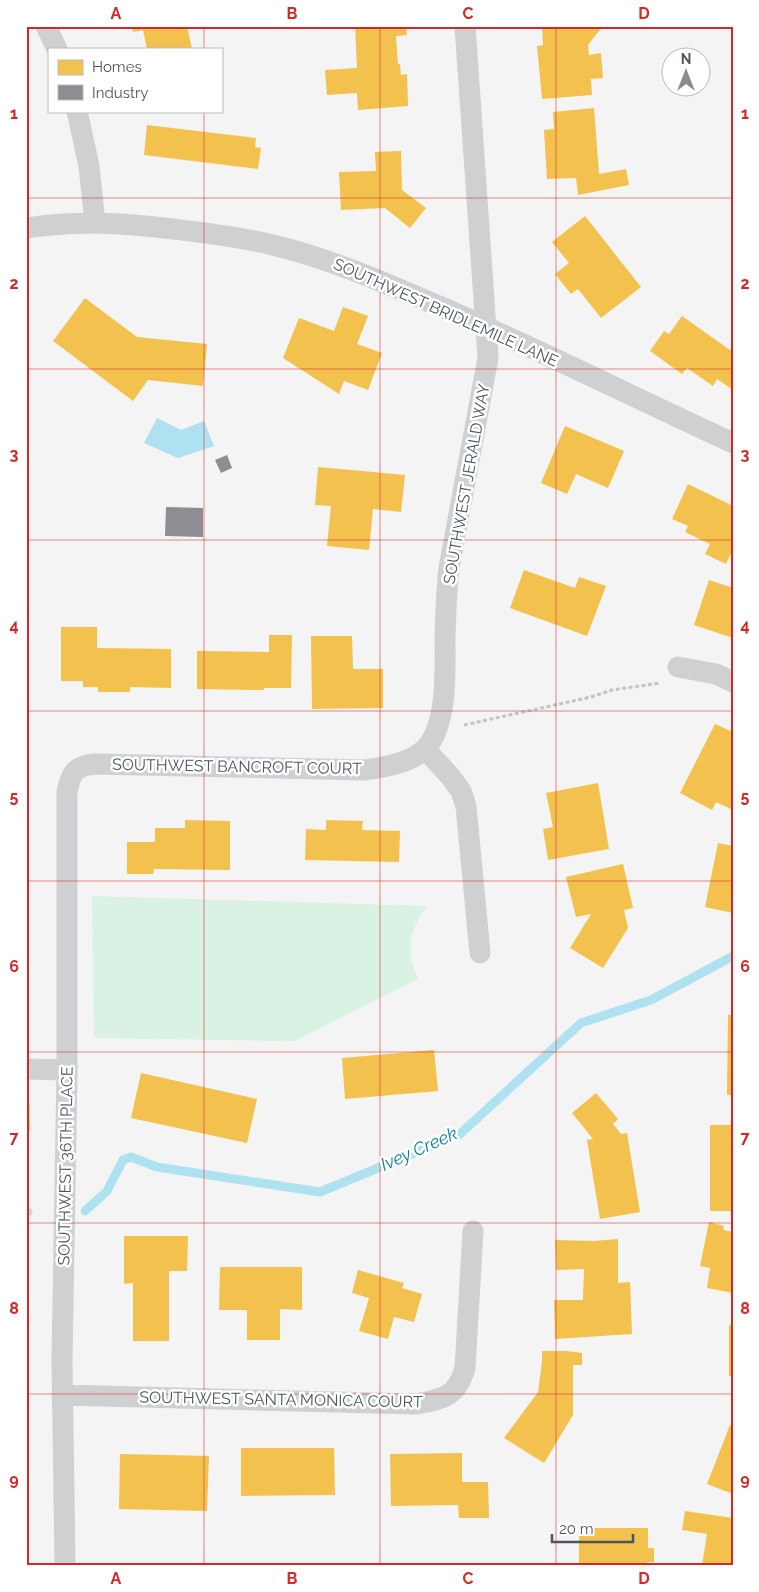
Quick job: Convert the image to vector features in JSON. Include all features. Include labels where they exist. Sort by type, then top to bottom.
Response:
[{"type":"street","points":[[46,26],[57,48]]},
{"type":"street","name":"SOUTHWEST JERALD WAY","points":[[430,740],[443,702],[446,588],[487,370],[489,346],[466,26]]},
{"type":"street","points":[[77,112],[89,166],[95,223]]},
{"type":"street","name":"SOUTHWEST BRIDLEMILE LANE","points":[[26,228],[44,225],[95,223],[159,227],[272,244],[336,263],[487,327],[733,444]]},
{"type":"street","points":[[678,667],[716,674],[733,682]]},
{"type":"street","points":[[430,740],[450,776],[462,791],[466,806],[480,953]]},
{"type":"street","name":"SOUTHWEST BANCROFT COURT","points":[[76,769],[84,765],[95,764],[365,770],[387,766],[408,759],[430,740]]},
{"type":"street","name":"SOUTHWEST 36TH PLACE","points":[[65,1566],[62,1395],[67,1070],[67,792],[70,778],[76,769]]},
{"type":"street","points":[[26,1069],[67,1070]]},
{"type":"street","name":"SOUTHWEST SANTA MONICA COURT","points":[[62,1395],[416,1404],[446,1396],[455,1390],[461,1382],[465,1368],[473,1232]]},
{"type":"path","points":[[430,740],[612,690],[670,683],[678,667]]},
{"type":"green space","points":[[92,896],[428,906],[416,924],[411,941],[412,959],[418,979],[295,1041],[94,1038]]},
{"type":"water","points":[[157,418],[181,430],[204,421],[214,446],[178,458],[144,443]]},
{"type":"building: Homes","points":[[132,26],[187,26],[192,48],[147,48],[143,30],[133,32]]},
{"type":"building: Homes","points":[[355,26],[406,26],[407,35],[396,36],[398,64],[400,64],[401,75],[407,74],[408,106],[358,110],[357,93],[327,95],[325,70],[357,68]]},
{"type":"building: Homes","points":[[542,26],[603,26],[588,45],[589,55],[601,53],[603,78],[591,79],[592,95],[542,99],[537,46],[543,45]]},
{"type":"building: Homes","points":[[594,108],[599,174],[626,169],[629,185],[578,195],[576,178],[547,179],[544,130],[554,129],[553,112]]},
{"type":"building: Homes","points":[[147,125],[256,138],[255,147],[261,148],[258,169],[144,155]]},
{"type":"building: Homes","points":[[401,151],[402,190],[426,208],[410,228],[385,208],[341,210],[339,172],[376,171],[375,152]]},
{"type":"building: Homes","points":[[585,216],[641,287],[601,318],[578,289],[571,294],[555,274],[569,263],[552,242]]},
{"type":"building: Homes","points":[[85,298],[137,337],[207,344],[203,386],[148,380],[133,401],[53,341]]},
{"type":"building: Homes","points":[[343,307],[368,316],[357,344],[382,353],[368,390],[344,381],[339,394],[283,358],[299,318],[334,331]]},
{"type":"building: Homes","points":[[682,316],[730,350],[733,346],[733,390],[717,379],[713,386],[687,368],[682,374],[650,351],[664,331],[669,334]]},
{"type":"building: Homes","points":[[565,426],[624,451],[608,488],[576,474],[567,494],[541,483]]},
{"type":"building: Homes","points":[[318,467],[405,475],[401,512],[373,509],[369,550],[327,546],[331,506],[315,505]]},
{"type":"building: Homes","points":[[688,484],[733,506],[733,549],[726,564],[705,554],[710,544],[685,532],[688,526],[672,519]]},
{"type":"building: Homes","points":[[524,570],[575,588],[579,577],[606,586],[587,636],[510,608]]},
{"type":"building: Homes","points":[[709,580],[733,588],[733,638],[694,625]]},
{"type":"building: Homes","points":[[61,627],[97,627],[97,648],[171,649],[171,688],[130,687],[130,692],[98,692],[98,687],[83,687],[83,681],[61,681]]},
{"type":"building: Homes","points":[[269,635],[292,635],[291,688],[264,688],[264,690],[197,689],[197,651],[269,652]]},
{"type":"building: Homes","points":[[311,636],[352,636],[353,669],[383,669],[383,708],[312,709]]},
{"type":"building: Homes","points":[[715,724],[733,732],[733,810],[716,802],[712,810],[680,793]]},
{"type":"building: Homes","points":[[598,783],[609,849],[548,860],[543,829],[553,827],[546,793]]},
{"type":"building: Homes","points":[[185,820],[230,821],[230,870],[154,869],[153,874],[127,874],[127,842],[155,842],[155,828],[185,828]]},
{"type":"building: Homes","points":[[326,820],[363,821],[362,830],[400,831],[399,862],[305,860],[306,829],[326,830]]},
{"type":"building: Homes","points":[[718,843],[733,846],[733,913],[705,907]]},
{"type":"building: Homes","points":[[623,864],[633,908],[624,910],[628,928],[603,968],[570,948],[591,914],[576,917],[566,877]]},
{"type":"building: Homes","points":[[728,1015],[733,1015],[733,1095],[727,1095]]},
{"type":"building: Homes","points":[[434,1050],[438,1091],[345,1099],[342,1058]]},
{"type":"building: Homes","points":[[141,1073],[257,1099],[247,1143],[131,1118]]},
{"type":"building: Homes","points":[[596,1093],[618,1119],[613,1124],[621,1134],[627,1133],[640,1212],[600,1219],[587,1140],[593,1139],[572,1113]]},
{"type":"building: Homes","points":[[26,1095],[29,1095],[30,1130],[26,1130]]},
{"type":"building: Homes","points":[[710,1125],[733,1125],[733,1211],[710,1211]]},
{"type":"building: Homes","points":[[709,1222],[724,1226],[723,1230],[733,1232],[733,1293],[707,1288],[710,1268],[700,1266]]},
{"type":"building: Homes","points":[[124,1236],[188,1236],[187,1271],[169,1271],[169,1341],[133,1341],[133,1283],[124,1284]]},
{"type":"building: Homes","points":[[618,1239],[618,1283],[630,1282],[632,1334],[555,1339],[554,1300],[583,1300],[584,1269],[556,1270],[555,1240],[592,1241]]},
{"type":"building: Homes","points":[[220,1267],[302,1267],[302,1310],[280,1309],[280,1340],[247,1340],[247,1310],[219,1310]]},
{"type":"building: Homes","points":[[358,1270],[404,1283],[402,1288],[422,1294],[414,1322],[394,1317],[388,1339],[359,1331],[369,1298],[352,1293]]},
{"type":"building: Homes","points":[[729,1325],[733,1325],[733,1376],[729,1376]]},
{"type":"building: Homes","points":[[542,1351],[582,1353],[582,1365],[573,1365],[573,1415],[544,1463],[504,1438],[538,1392]]},
{"type":"building: Homes","points":[[730,1425],[733,1427],[733,1494],[707,1484]]},
{"type":"building: Homes","points":[[241,1448],[334,1448],[335,1495],[241,1496]]},
{"type":"building: Homes","points":[[462,1453],[462,1482],[488,1482],[489,1518],[459,1518],[458,1505],[391,1506],[390,1454]]},
{"type":"building: Homes","points":[[120,1454],[209,1456],[207,1511],[119,1509]]},
{"type":"building: Homes","points":[[685,1511],[733,1518],[733,1566],[702,1566],[707,1534],[682,1530]]},
{"type":"building: Homes","points":[[579,1528],[648,1528],[648,1548],[654,1548],[654,1562],[647,1562],[647,1566],[579,1566]]},
{"type":"building: Industry","points":[[227,455],[232,468],[221,473],[215,460]]},
{"type":"building: Industry","points":[[166,507],[203,508],[203,537],[165,536]]},
{"type":"waterway","name":"Ivey Creek","points":[[85,1211],[107,1191],[123,1160],[131,1157],[157,1167],[320,1192],[460,1134],[581,1023],[651,1000],[733,956]]}]
